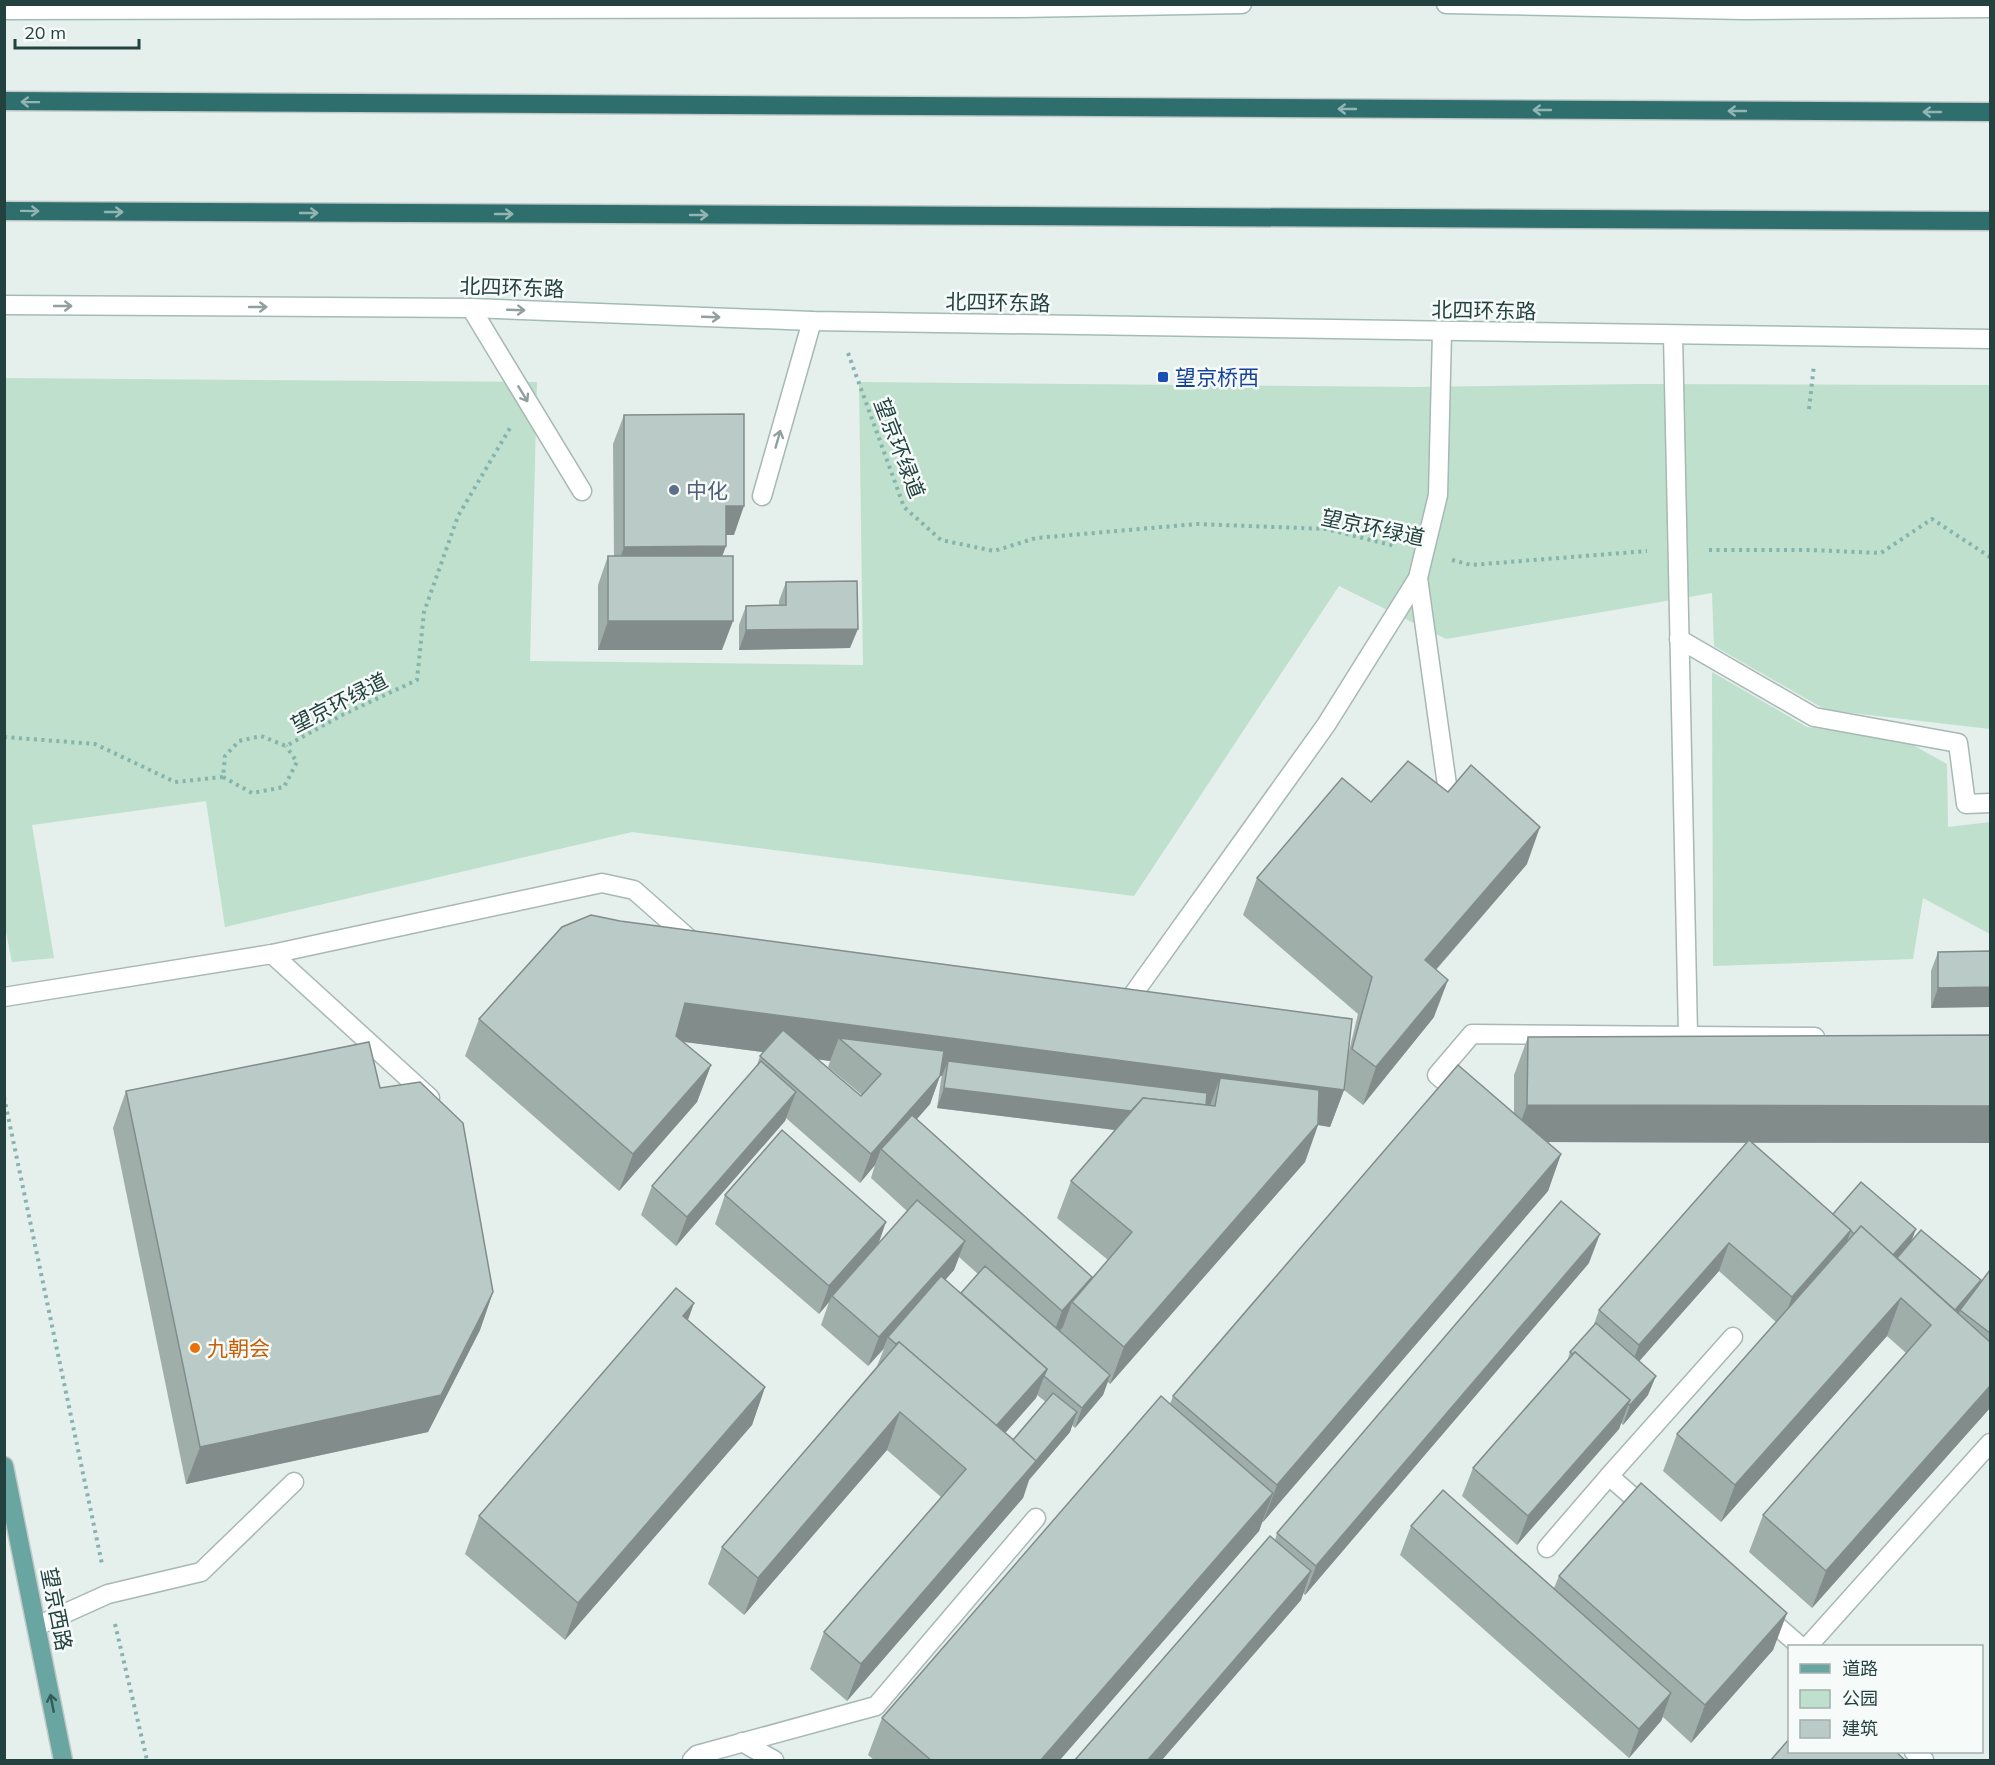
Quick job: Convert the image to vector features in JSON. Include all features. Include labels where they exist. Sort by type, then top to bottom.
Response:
[{"type":"highway","points":[[4,101],[1990,112]]},
{"type":"highway","points":[[4,211],[1990,221]]},
{"type":"main road","name":"望京西路","points":[[4,1466],[63,1761]]},
{"type":"street","points":[[4,10],[1020,8],[1242,4]]},
{"type":"street","points":[[1446,4],[1744,10],[1990,8]]},
{"type":"street","name":"北四环东路","points":[[4,305],[471,308],[837,322],[1990,339]]},
{"type":"street","points":[[471,308],[582,491]]},
{"type":"street","points":[[762,496],[812,321]]},
{"type":"street","points":[[1134,993],[1326,725],[1418,578],[1438,495],[1442,332]]},
{"type":"street","points":[[1673,335],[1688,1034]]},
{"type":"street","points":[[1418,578],[1447,785]]},
{"type":"street","points":[[1679,639],[1814,717],[1958,743],[1966,804],[1990,803]]},
{"type":"street","points":[[4,997],[272,954],[602,883],[634,890],[704,952]]},
{"type":"street","points":[[272,954],[444,1111]]},
{"type":"street","points":[[1474,1106],[1437,1076],[1472,1034],[1688,1034],[1827,1037]]},
{"type":"street","points":[[1547,1548],[1733,1336]]},
{"type":"street","points":[[1810,1645],[1990,1443]]},
{"type":"street","points":[[1610,1476],[1661,1523]]},
{"type":"street","points":[[37,1626],[108,1594],[201,1572],[294,1482]]},
{"type":"street","points":[[692,1761],[697,1755],[876,1706],[1036,1518]]},
{"type":"street","points":[[1748,1600],[1798,1645]]},
{"type":"street","points":[[742,1742],[774,1761]]},
{"type":"path","name":"望京环绿道","points":[[837,322],[904,507],[941,540],[994,551],[1036,538],[1197,524],[1326,529],[1471,565],[1678,550],[1810,550],[1881,553],[1932,519],[1990,557]]},
{"type":"path","points":[[1809,409],[1817,337]]},
{"type":"path","name":"望京环绿道","points":[[223,777],[225,756],[239,741],[261,736],[286,746],[344,714],[417,680],[424,612],[458,516],[527,399]]},
{"type":"path","points":[[4,737],[95,744],[175,782],[223,777],[252,793],[284,787],[297,762],[286,746]]},
{"type":"path","points":[[4,1097],[108,1594],[147,1761]]},
{"type":"green space","points":[[4,378],[537,382],[530,661],[863,665],[859,382],[1413,387],[1642,384],[1990,385],[1990,729],[1826,710],[1714,646],[1712,593],[1446,639],[1339,586],[1134,896],[632,832],[225,927],[206,801],[32,825],[54,958],[12,962],[4,922]]},
{"type":"green space","points":[[1712,672],[1807,727],[1904,740],[1947,764],[1948,827],[1990,822],[1990,934],[1923,898],[1913,959],[1713,966]]},
{"type":"building","name":"中化","points":[[744,414],[744,506],[726,506],[726,546],[624,547],[624,415]]},
{"type":"building","points":[[608,556],[733,556],[733,621],[608,621]]},
{"type":"building","points":[[857,581],[858,629],[746,630],[746,606],[786,605],[786,582]]},
{"type":"building","points":[[1408,761],[1448,792],[1471,765],[1540,827],[1425,960],[1448,980],[1376,1067],[1352,1049],[1372,977],[1257,878],[1342,778],[1371,802]]},
{"type":"building","points":[[591,915],[620,921],[1352,1019],[1344,1090],[685,1003],[676,1036],[711,1065],[633,1154],[479,1019],[562,927]]},
{"type":"building","points":[[1990,951],[1990,987],[1938,988],[1938,952]]},
{"type":"building","points":[[783,1030],[861,1096],[881,1074],[839,1038],[944,1051],[940,1076],[871,1154],[760,1056]]},
{"type":"building","points":[[1990,1035],[1990,1106],[1527,1105],[1528,1037]]},
{"type":"building","points":[[369,1042],[380,1088],[420,1082],[463,1123],[493,1292],[441,1395],[200,1447],[126,1091]]},
{"type":"building","points":[[761,1061],[796,1092],[687,1217],[652,1186]]},
{"type":"building","points":[[948,1061],[1207,1093],[1206,1105],[1143,1098],[1131,1111],[944,1088]]},
{"type":"building","points":[[1458,1065],[1561,1154],[1277,1485],[1173,1396]]},
{"type":"building","points":[[1220,1078],[1319,1090],[1318,1124],[1124,1347],[1072,1302],[1132,1232],[1071,1181],[1143,1098],[1215,1106]]},
{"type":"building","points":[[912,1115],[1092,1277],[1062,1311],[881,1149]]},
{"type":"building","points":[[782,1130],[886,1222],[829,1286],[725,1195]]},
{"type":"building","points":[[1749,1140],[1851,1230],[1792,1297],[1729,1243],[1639,1345],[1599,1310]]},
{"type":"building","points":[[1861,1182],[1916,1229],[1893,1255],[1861,1226],[1854,1234],[1833,1214]]},
{"type":"building","points":[[917,1200],[965,1241],[879,1337],[832,1296]]},
{"type":"building","points":[[1561,1201],[1600,1234],[1316,1566],[1277,1533]]},
{"type":"building","points":[[1861,1226],[1990,1342],[1990,1386],[1826,1571],[1763,1515],[1931,1325],[1901,1298],[1735,1485],[1677,1434]]},
{"type":"building","points":[[1921,1230],[1981,1280],[1955,1310],[1897,1258]]},
{"type":"building","points":[[985,1266],[1110,1375],[1082,1408],[1044,1376],[1047,1369],[961,1293]]},
{"type":"building","points":[[1990,1270],[1990,1333],[1960,1310]]},
{"type":"building","points":[[941,1276],[1047,1369],[996,1426],[899,1342],[896,1344],[888,1337]]},
{"type":"building","points":[[676,1288],[694,1303],[683,1316],[765,1387],[578,1603],[479,1516]]},
{"type":"building","points":[[1596,1323],[1656,1376],[1630,1405],[1628,1404],[1630,1400],[1575,1352],[1572,1354],[1570,1352]]},
{"type":"building","points":[[899,1342],[1037,1460],[861,1664],[824,1632],[966,1469],[900,1412],[758,1578],[722,1547]]},
{"type":"building","points":[[1575,1352],[1630,1400],[1528,1516],[1473,1468]]},
{"type":"building","points":[[1053,1393],[1077,1412],[1036,1461],[1013,1440]]},
{"type":"building","points":[[1161,1396],[1273,1493],[1040,1761],[932,1761],[882,1718]]},
{"type":"building","points":[[1641,1483],[1787,1613],[1705,1705],[1559,1576]]},
{"type":"building","points":[[1443,1490],[1671,1693],[1639,1729],[1411,1526]]},
{"type":"building","points":[[1270,1536],[1311,1571],[1147,1761],[1074,1761]]},
{"type":"building","points":[[1788,1740],[1788,1753],[1897,1753],[1906,1761],[1770,1761]]},
{"type":"place","name":"望京桥西","points":[[1163,377]]},
{"type":"place","name":"中化","points":[[674,490]]},
{"type":"place","name":"九朝会","points":[[195,1348]]}]
